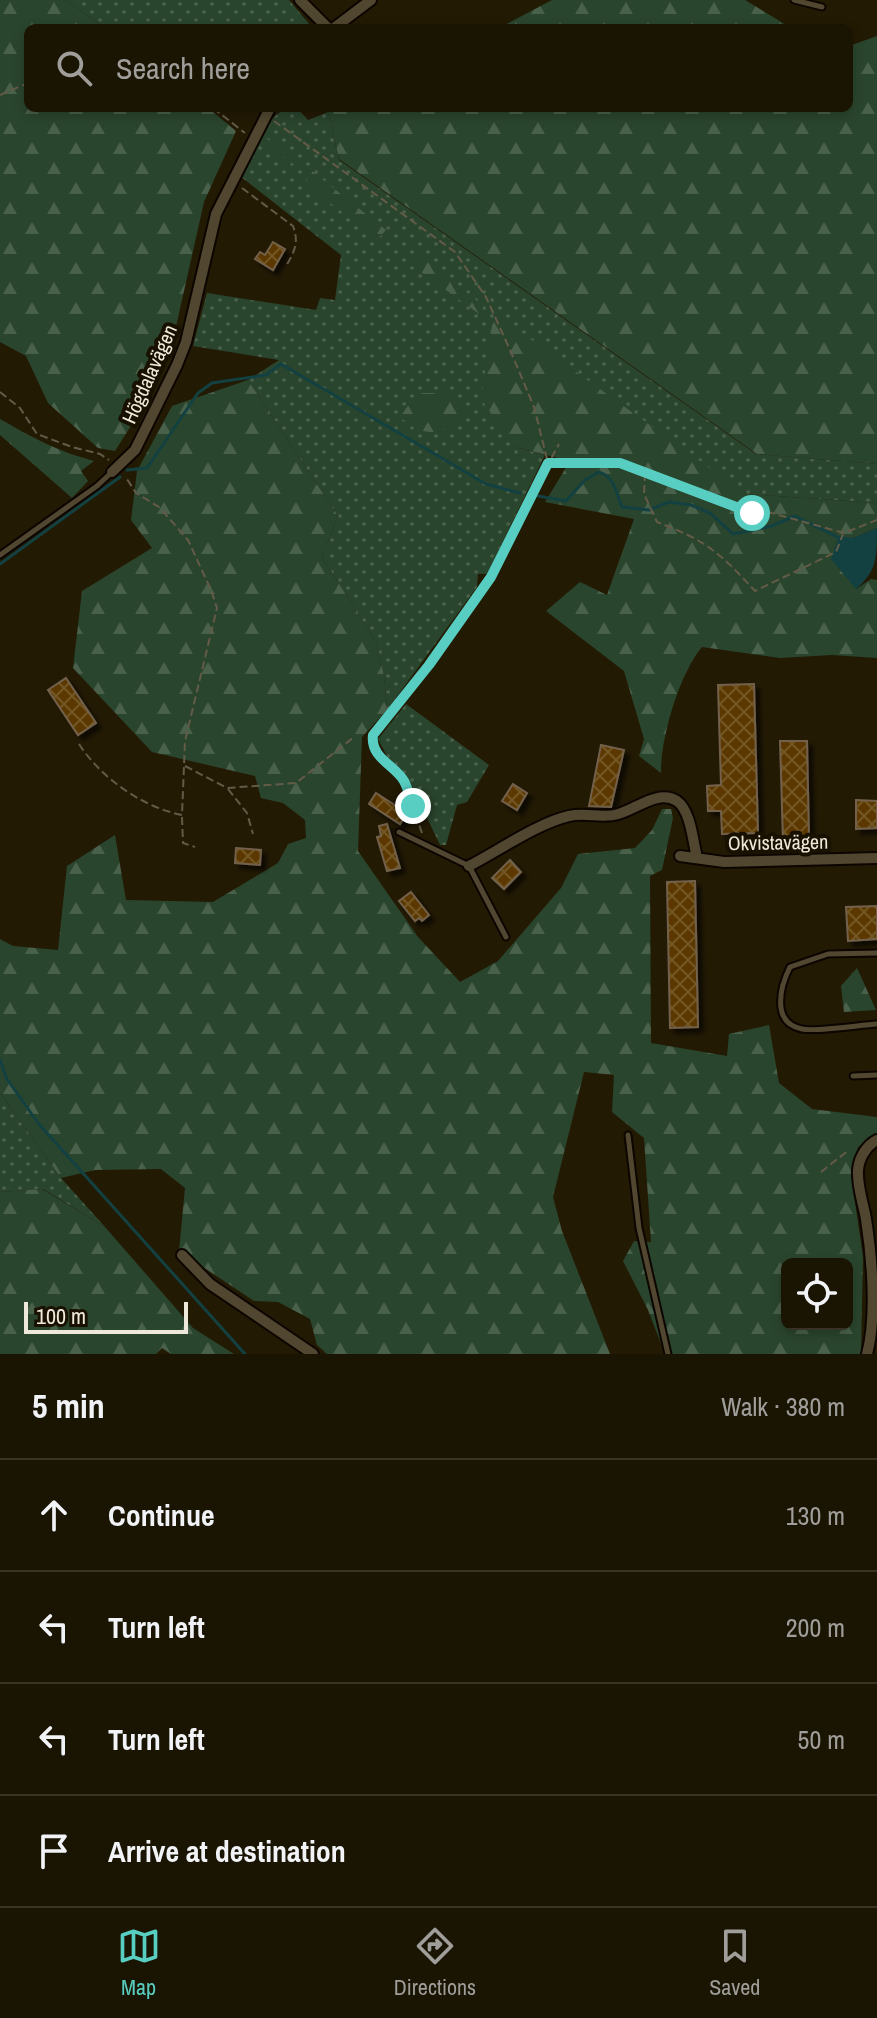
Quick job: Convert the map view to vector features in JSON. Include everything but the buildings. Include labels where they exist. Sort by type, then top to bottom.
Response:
[{"type":"street","points":[[300,0],[327,24]]},
{"type":"street","points":[[337,24],[371,0]]},
{"type":"street","name":"Högdalavägen","points":[[115,470],[135,450],[177,365],[186,342],[216,214],[266,112]]},
{"type":"street","points":[[469,866],[548,823],[581,813],[610,816],[659,798],[670,798],[685,810],[697,858]]},
{"type":"street","name":"Okvistavägen","points":[[680,856],[724,862],[877,858]]},
{"type":"street","points":[[867,1354],[871,1303],[870,1247],[858,1167],[870,1144],[877,1140]]},
{"type":"street","points":[[182,1255],[210,1284],[313,1354]]},
{"type":"lane","points":[[794,0],[822,7]]},
{"type":"lane","name":"Högdalavägen","points":[[0,555],[115,470]]},
{"type":"lane","points":[[399,832],[469,866],[506,937]]},
{"type":"lane","points":[[877,953],[828,954],[790,967],[781,988],[779,1005],[786,1021],[802,1029],[877,1024]]},
{"type":"lane","points":[[853,1076],[877,1075]]},
{"type":"lane","points":[[628,1135],[639,1228],[668,1354]]},
{"type":"path","points":[[0,95],[24,85]]},
{"type":"path","points":[[218,112],[252,139]]},
{"type":"path","points":[[268,112],[455,252],[486,297],[511,352],[534,407],[548,463]]},
{"type":"path","points":[[232,181],[293,226],[296,249],[286,266]]},
{"type":"path","points":[[0,392],[20,408],[37,434],[100,454],[136,493],[159,507],[188,540],[217,608],[185,741],[183,843],[195,847]]},
{"type":"path","points":[[426,845],[404,780],[379,756],[372,743],[373,735],[429,665],[491,577],[559,444]]},
{"type":"path","points":[[548,463],[620,463],[752,513],[768,512],[843,534],[877,520]]},
{"type":"path","points":[[645,473],[644,494],[657,522],[692,535],[718,551],[755,591],[836,552],[843,534]]},
{"type":"path","points":[[227,788],[296,783],[354,737]]},
{"type":"path","points":[[79,744],[96,767],[126,791],[168,812],[182,815]]},
{"type":"path","points":[[185,766],[227,788],[247,813],[253,834]]},
{"type":"path","points":[[821,1172],[845,1153],[854,1152]]},
{"type":"green space","points":[[0,0],[66,0],[99,24],[24,24],[24,112],[213,112],[236,131],[204,202],[175,331],[146,402],[115,451],[98,448],[48,403],[26,356],[0,342]]},
{"type":"green space","points":[[66,0],[289,0],[309,24],[99,24]]},
{"type":"green space","points":[[552,0],[745,0],[784,24],[507,24]]},
{"type":"green space","points":[[877,36],[877,464],[757,454],[339,159],[328,112],[853,112],[853,45]]},
{"type":"green space","points":[[301,112],[308,120],[328,112],[339,160],[756,454],[877,464],[877,503],[746,494],[691,457],[515,447],[545,455],[487,574],[478,574],[477,587],[387,710],[384,675],[376,642],[322,557],[338,516],[248,380],[279,360],[193,346],[207,293],[316,310],[320,298],[335,300],[341,255],[240,176],[264,129],[279,113]]},
{"type":"green space","points":[[261,135],[297,159],[386,230],[378,239],[305,184],[309,175],[259,140]]},
{"type":"green space","points":[[420,256],[484,306],[479,314],[410,264]]},
{"type":"green space","points":[[494,313],[746,494],[877,503],[877,528],[853,538],[856,589],[871,579],[877,580],[877,658],[832,655],[780,658],[702,647],[686,672],[673,707],[664,742],[661,773],[639,756],[644,739],[624,671],[546,611],[580,582],[607,595],[634,519],[545,502],[570,461],[515,447],[481,399]]},
{"type":"green space","points":[[248,380],[338,516],[322,557],[376,642],[384,675],[387,710],[362,737],[358,851],[418,937],[460,982],[498,961],[561,888],[578,854],[635,848],[652,830],[662,809],[671,809],[673,818],[662,870],[650,876],[651,1043],[727,1056],[729,1034],[769,1025],[779,1083],[812,1109],[877,1117],[877,1135],[858,1147],[851,1175],[863,1257],[861,1354],[665,1354],[648,1310],[623,1261],[634,1241],[651,1242],[644,1138],[612,1112],[614,1075],[584,1072],[553,1197],[562,1231],[610,1354],[327,1354],[317,1345],[310,1319],[278,1302],[254,1301],[179,1251],[185,1188],[161,1169],[95,1170],[61,1178],[0,1093],[0,939],[13,946],[58,950],[67,866],[115,835],[126,900],[213,902],[278,863],[288,844],[306,838],[305,820],[283,803],[261,798],[255,776],[152,752],[73,668],[82,591],[152,548],[131,520],[137,471],[172,406]]},
{"type":"green space","points":[[417,393],[453,393],[466,414],[441,430],[426,432],[418,429],[400,417]]},
{"type":"green space","points":[[0,419],[46,443],[94,461],[81,471],[88,481],[72,498],[0,435]]},
{"type":"green space","points":[[406,704],[489,765],[467,802],[457,805],[446,845],[440,845],[410,782],[388,758],[378,739]]},
{"type":"green space","points":[[857,968],[876,1010],[844,1012],[841,986]]},
{"type":"green space","points":[[0,1093],[61,1178],[105,1227],[43,1189],[0,1192]]},
{"type":"green space","points":[[42,1189],[105,1227],[193,1328],[234,1354],[171,1354],[162,1348],[156,1354],[0,1354],[0,1192]]},
{"type":"water","points":[[877,528],[872,570],[856,589],[831,559],[839,536],[853,538]]},
{"type":"waterway","points":[[127,470],[147,468],[198,393],[212,383],[266,375],[281,364],[486,484],[520,493]]},
{"type":"waterway","points":[[538,496],[566,501],[585,480],[599,472],[612,482],[622,507],[649,510],[669,502],[691,505],[710,513],[733,534],[772,526],[795,516],[839,538]]},
{"type":"waterway","points":[[0,564],[120,477]]},
{"type":"waterway","points":[[0,1060],[7,1079],[38,1123],[245,1354]]},
{"type":"route","points":[[413,806],[404,780],[379,756],[372,743],[373,735],[429,665],[491,577],[548,463],[620,463],[752,513]]}]
